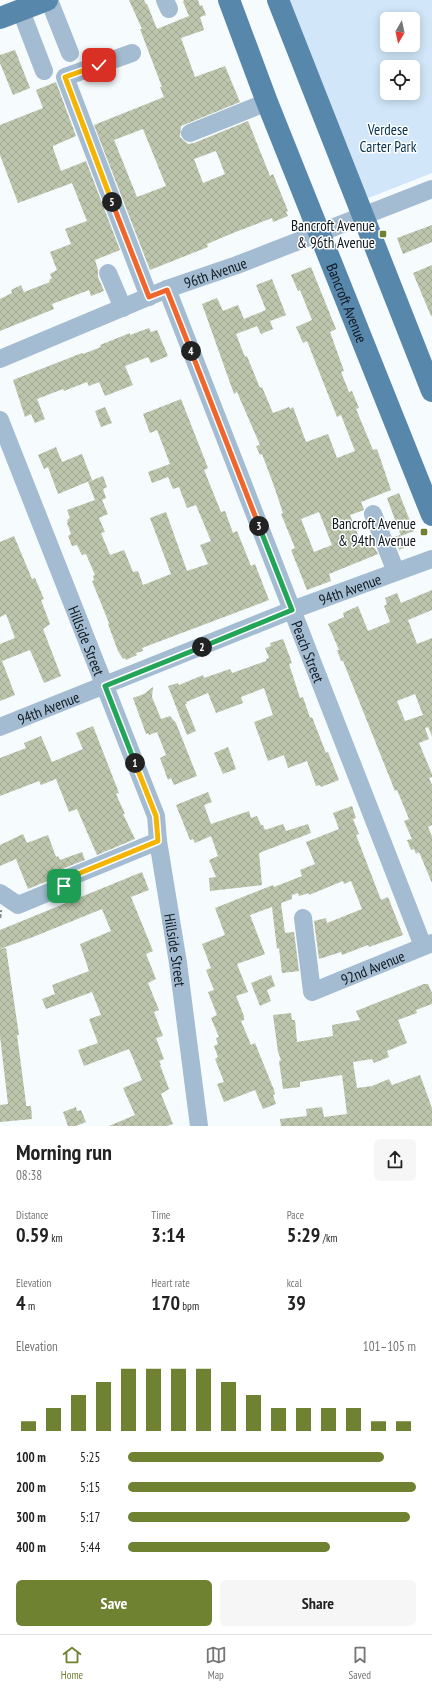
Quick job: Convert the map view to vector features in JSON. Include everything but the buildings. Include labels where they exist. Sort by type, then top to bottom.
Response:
[{"type":"main road","name":"Bancroft Avenue","points":[[229,0],[267,102],[321,233],[432,515]]},
{"type":"main road","points":[[278,0],[432,391]]},
{"type":"main road","points":[[0,18],[45,1]]},
{"type":"street","points":[[45,1],[70,52]]},
{"type":"street","points":[[21,11],[44,71]]},
{"type":"street","points":[[132,53],[65,77],[149,297]]},
{"type":"street","points":[[190,133],[267,102]]},
{"type":"street","name":"96th Avenue","points":[[0,359],[149,297],[237,266],[432,189]]},
{"type":"street","points":[[108,273],[123,308]]},
{"type":"street","name":"Peach Street","points":[[167,290],[292,610],[428,944]]},
{"type":"street","name":"Hillside Street","points":[[0,420],[156,816],[158,841],[178,963],[199,1126]]},
{"type":"street","points":[[373,514],[396,572]]},
{"type":"street","name":"94th Avenue","points":[[2,721],[105,686],[292,610],[432,559]]},
{"type":"street","points":[[0,893],[18,905],[64,886],[68,878],[158,841]]},
{"type":"street","name":"92nd Avenue","points":[[303,918],[312,992],[428,944]]},
{"type":"green space","name":"Verdese Carter Park","points":[[288,0],[432,0],[432,173],[366,199]]},
{"type":"place","name":"Bancroft Avenue & 96th Avenue","points":[[383,234]]},
{"type":"place","name":"Bancroft Avenue & 94th Avenue","points":[[424,532]]},
{"type":"route","points":[[64,886],[68,878],[158,841],[156,816],[105,686],[292,610],[167,290],[149,297],[65,77],[99,65]]}]
